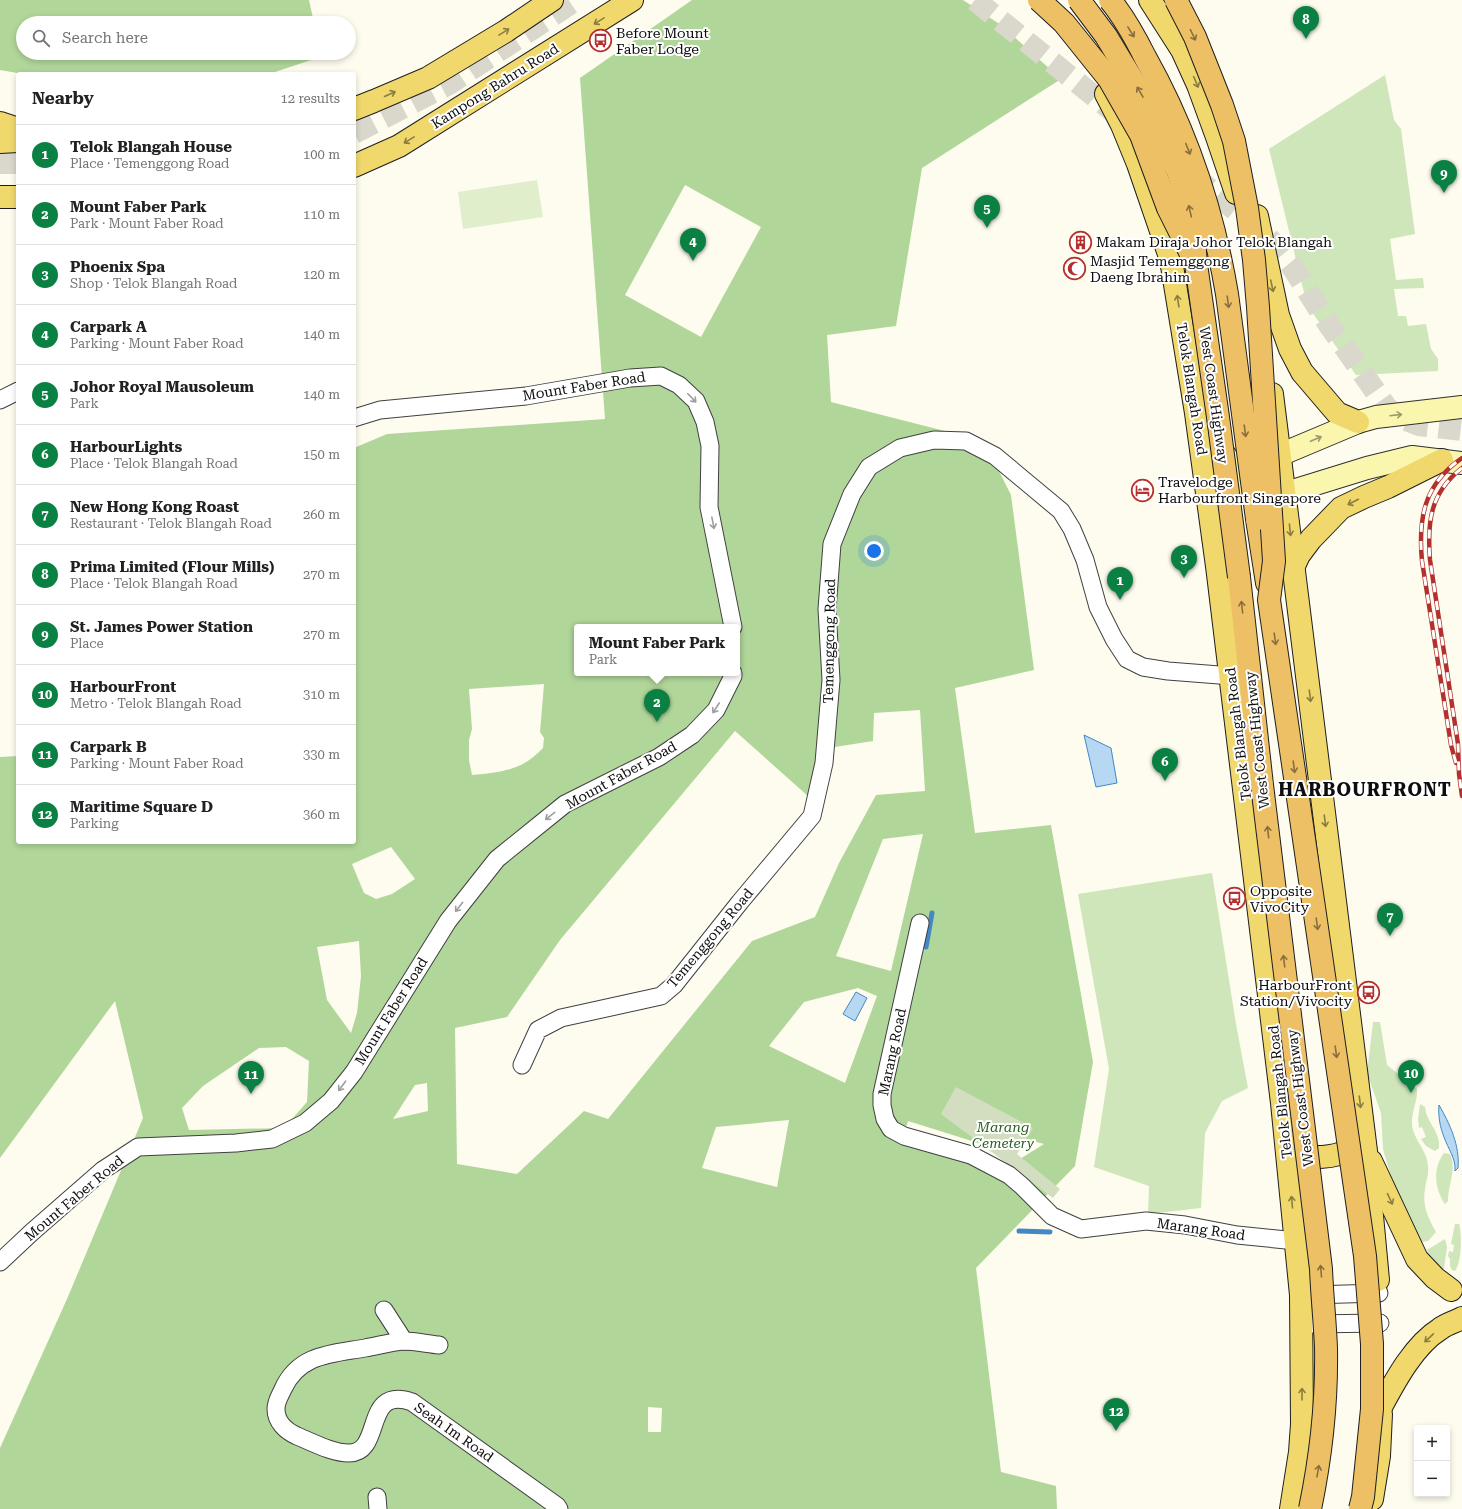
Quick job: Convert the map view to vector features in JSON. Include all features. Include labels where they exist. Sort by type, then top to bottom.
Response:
[{"type":"highway","points":[[1039,0],[1064,23],[1109,78],[1141,135],[1168,208],[1196,264]]},
{"type":"highway","name":"West Coast Highway","points":[[1079,0],[1106,36],[1126,67],[1159,127],[1178,172],[1193,226],[1196,264],[1239,577],[1262,785],[1321,1269],[1326,1348],[1324,1405],[1321,1453],[1310,1509]]},
{"type":"highway","name":"West Coast Highway","points":[[1110,0],[1133,35],[1154,72],[1168,101],[1194,165],[1221,257],[1269,600],[1365,1256],[1372,1344],[1372,1409],[1364,1489],[1360,1509]]},
{"type":"highway","points":[[1176,0],[1195,37],[1222,105],[1234,141],[1247,208],[1254,260],[1258,307],[1274,561],[1269,600]]},
{"type":"main road","points":[[356,107],[428,78],[506,31],[552,0]]},
{"type":"main road","name":"Kampong Bahru Road","points":[[356,165],[399,146],[632,0]]},
{"type":"main road","name":"Telok Blangah Road","points":[[1030,0],[1056,24],[1086,60],[1106,93],[1136,158],[1171,260],[1196,413],[1232,676],[1286,1134],[1301,1295],[1302,1324],[1302,1424],[1300,1452],[1291,1509]]},
{"type":"main road","points":[[1150,0],[1182,50],[1198,85],[1230,173],[1242,217],[1273,396],[1366,1151],[1380,1323],[1382,1407],[1379,1456],[1370,1509]]},
{"type":"main road","points":[[0,123],[16,128]]},
{"type":"main road","points":[[0,142],[16,141]]},
{"type":"main road","points":[[1220,144],[1235,159],[1247,180],[1254,203],[1278,314],[1290,348],[1302,372],[1337,413],[1358,422]]},
{"type":"main road","points":[[0,197],[16,197]]},
{"type":"main road","points":[[1215,549],[1222,522],[1232,499],[1242,481],[1253,467],[1358,422],[1376,417],[1462,407]]},
{"type":"main road","points":[[1196,413],[1242,481],[1248,488],[1261,495],[1286,493],[1367,468],[1412,457],[1452,462]]},
{"type":"main road","points":[[1293,568],[1299,555],[1311,538],[1341,508],[1388,487],[1452,462]]},
{"type":"main road","points":[[1286,1134],[1292,1145],[1301,1154],[1313,1157],[1324,1157],[1336,1155],[1346,1151],[1354,1144],[1363,1128]]},
{"type":"main road","points":[[1366,1151],[1384,1185],[1417,1259],[1435,1278],[1451,1290]]},
{"type":"main road","points":[[1382,1407],[1404,1366],[1426,1341],[1440,1329],[1462,1318]]},
{"type":"street","name":"Mount Faber Road","points":[[356,417],[380,410],[526,396],[630,378],[661,376],[679,385],[696,401],[705,422],[710,446],[709,507],[732,624]]},
{"type":"street","points":[[0,400],[16,392]]},
{"type":"street","name":"Temenggong Road","points":[[522,1065],[538,1030],[561,1018],[661,996],[674,985],[740,902],[812,816],[824,763],[831,680],[827,609],[832,544],[852,494],[869,467],[900,448],[934,440],[966,441],[995,456],[1061,511],[1068,522],[1086,560],[1098,607],[1114,639],[1127,658],[1143,667],[1168,671],[1232,676]]},
{"type":"street","name":"Mount Faber Road","points":[[0,1262],[103,1170],[138,1147],[272,1139],[305,1123],[331,1101],[354,1072],[448,921],[497,859],[566,804],[659,757],[692,735],[716,710],[733,676]]},
{"type":"street","name":"Marang Road","points":[[920,922],[882,1094],[882,1105],[885,1119],[891,1129],[904,1136],[971,1155],[1009,1175],[1052,1216],[1081,1229],[1146,1221],[1186,1225],[1238,1235],[1296,1241]]},
{"type":"street","points":[[1301,1295],[1378,1293]]},
{"type":"street","points":[[384,1310],[404,1341]]},
{"type":"street","points":[[1302,1324],[1380,1323]]},
{"type":"street","name":"Seah Im Road","points":[[439,1345],[404,1341],[311,1359],[297,1368],[287,1379],[277,1402],[277,1415],[283,1427],[290,1433],[327,1448],[349,1453],[360,1449],[369,1440],[378,1411],[383,1405],[389,1401],[404,1399],[412,1402],[557,1506],[559,1509]]},
{"type":"green space","points":[[0,0],[309,0],[312,16],[16,16],[16,60],[311,60],[275,72],[16,73],[0,70]]},
{"type":"green space","points":[[692,0],[963,0],[1001,25],[1061,79],[922,168],[896,326],[827,335],[831,402],[984,441],[1011,495],[1034,670],[955,688],[975,833],[1051,825],[1093,1062],[1075,1166],[976,1268],[1001,1472],[1056,1486],[1057,1509],[0,1509],[0,1448],[67,1299],[143,1118],[115,1001],[0,1158],[0,757],[16,756],[16,844],[356,844],[356,447],[387,434],[605,419],[580,78]],"holes":[[[685,185],[761,227],[701,337],[625,295]],[[544,684],[540,732],[544,738],[543,748],[530,760],[521,765],[503,771],[472,775],[469,760],[469,740],[472,729],[469,689]],[[920,710],[925,791],[876,795],[839,863],[815,917],[752,941],[608,1119],[584,1111],[517,1174],[457,1164],[455,1028],[507,1017],[560,940],[735,731],[809,797],[822,749],[873,741],[874,713]],[[923,834],[891,971],[836,956],[883,839]],[[391,847],[415,879],[392,894],[376,899],[364,893],[352,864]],[[359,941],[361,976],[357,1013],[351,1033],[327,1000],[317,947]],[[858,988],[877,996],[845,1083],[769,1046],[804,1002]],[[286,1047],[309,1061],[307,1102],[284,1128],[189,1130],[182,1108],[203,1086],[259,1048]],[[427,1083],[428,1111],[393,1119],[415,1085]],[[789,1120],[777,1187],[702,1168],[716,1127]],[[908,1121],[991,1147],[1003,1133],[1044,1144],[1012,1164],[1009,1175],[904,1136]],[[648,1407],[662,1408],[661,1432],[648,1432]]]},
{"type":"green space","points":[[1385,75],[1394,120],[1401,129],[1415,234],[1390,239],[1396,280],[1423,278],[1424,288],[1394,289],[1398,316],[1406,316],[1408,326],[1426,324],[1431,349],[1438,359],[1438,371],[1356,375],[1307,305],[1269,149]]},
{"type":"green space","points":[[537,180],[543,217],[463,229],[458,192]]},
{"type":"green space","points":[[1212,873],[1236,1024],[1248,1088],[1222,1101],[1205,1133],[1201,1208],[1148,1214],[1149,1186],[1094,1167],[1109,1069],[1078,894]]},
{"type":"green space","points":[[1373,1022],[1380,1022],[1387,1065],[1417,1089],[1412,1116],[1412,1125],[1415,1136],[1426,1156],[1428,1173],[1424,1200],[1428,1216],[1436,1232],[1428,1241],[1415,1243],[1391,1177],[1383,1149],[1381,1113],[1367,1073]]},
{"type":"green space","name":"Marang Cemetery","points":[[956,1087],[1033,1128],[1017,1154],[1060,1189],[1053,1198],[941,1114]]},
{"type":"green space","points":[[1420,1104],[1425,1107],[1428,1117],[1438,1137],[1439,1148],[1435,1151],[1426,1146],[1421,1139],[1426,1137],[1422,1127],[1419,1128],[1418,1119]]},
{"type":"green space","points":[[1444,1153],[1450,1154],[1453,1165],[1448,1201],[1445,1204],[1439,1192],[1436,1179],[1436,1172],[1440,1159]]},
{"type":"green space","points":[[1455,1224],[1459,1224],[1461,1241],[1459,1262],[1455,1271],[1452,1270],[1450,1266],[1450,1259],[1448,1256],[1449,1251],[1453,1252],[1454,1245],[1451,1244]]},
{"type":"green space","points":[[1445,1239],[1447,1247],[1443,1275],[1433,1265],[1427,1250]]},
{"type":"water","points":[[1084,735],[1111,748],[1117,783],[1096,787]]},
{"type":"water","points":[[856,992],[867,998],[855,1021],[843,1014]]},
{"type":"water","points":[[1439,1105],[1456,1143],[1458,1168],[1455,1171],[1453,1158],[1440,1125]]},
{"type":"waterway","points":[[926,947],[932,913]]},
{"type":"waterway","points":[[1019,1231],[1050,1232]]},
{"type":"tunnel","points":[[356,132],[449,84],[576,0]]},
{"type":"tunnel","points":[[975,0],[1120,117]]},
{"type":"tunnel","points":[[0,163],[16,163]]},
{"type":"tunnel","points":[[1192,175],[1265,234],[1291,265],[1329,325],[1387,408],[1401,418],[1419,425],[1462,430]]},
{"type":"railway","points":[[1456,763],[1451,745],[1422,561],[1421,530],[1426,503],[1432,491],[1439,479],[1449,468],[1462,458]]},
{"type":"railway","points":[[1462,468],[1451,478],[1437,498],[1430,521],[1429,533],[1430,560],[1458,744],[1459,774],[1462,796]]},
{"type":"place","name":"Prima Limited (Flour Mills)","points":[[1306,39]]},
{"type":"place","name":"Before Mount Faber Lodge","points":[[601,41]]},
{"type":"place","name":"St. James Power Station","points":[[1444,193]]},
{"type":"place","name":"Johor Royal Mausoleum","points":[[987,228]]},
{"type":"place","name":"Makam Diraja Johor Telok Blangah","points":[[1080,242]]},
{"type":"place","name":"Carpark A","points":[[693,261]]},
{"type":"place","name":"Masjid Tememggong Daeng Ibrahim","points":[[1075,269]]},
{"type":"place","name":"Travelodge Harbourfront Singapore","points":[[1143,490]]},
{"type":"place","name":"Phoenix Spa","points":[[1184,578]]},
{"type":"place","name":"Telok Blangah House","points":[[1120,600]]},
{"type":"place","name":"Mount Faber Park","points":[[657,722]]},
{"type":"place","name":"HarbourLights","points":[[1165,781]]},
{"type":"place","name":"Opposite VivoCity","points":[[1234,899]]},
{"type":"place","name":"New Hong Kong Roast","points":[[1390,936]]},
{"type":"place","name":"HarbourFront Station/Vivocity","points":[[1368,993]]},
{"type":"place","name":"HarbourFront","points":[[1411,1093]]},
{"type":"place","name":"Carpark B","points":[[251,1094]]},
{"type":"place","name":"Maritime Square D","points":[[1116,1431]]},
{"type":"district","name":"HARBOURFRONT","points":[[1365,790]]}]
